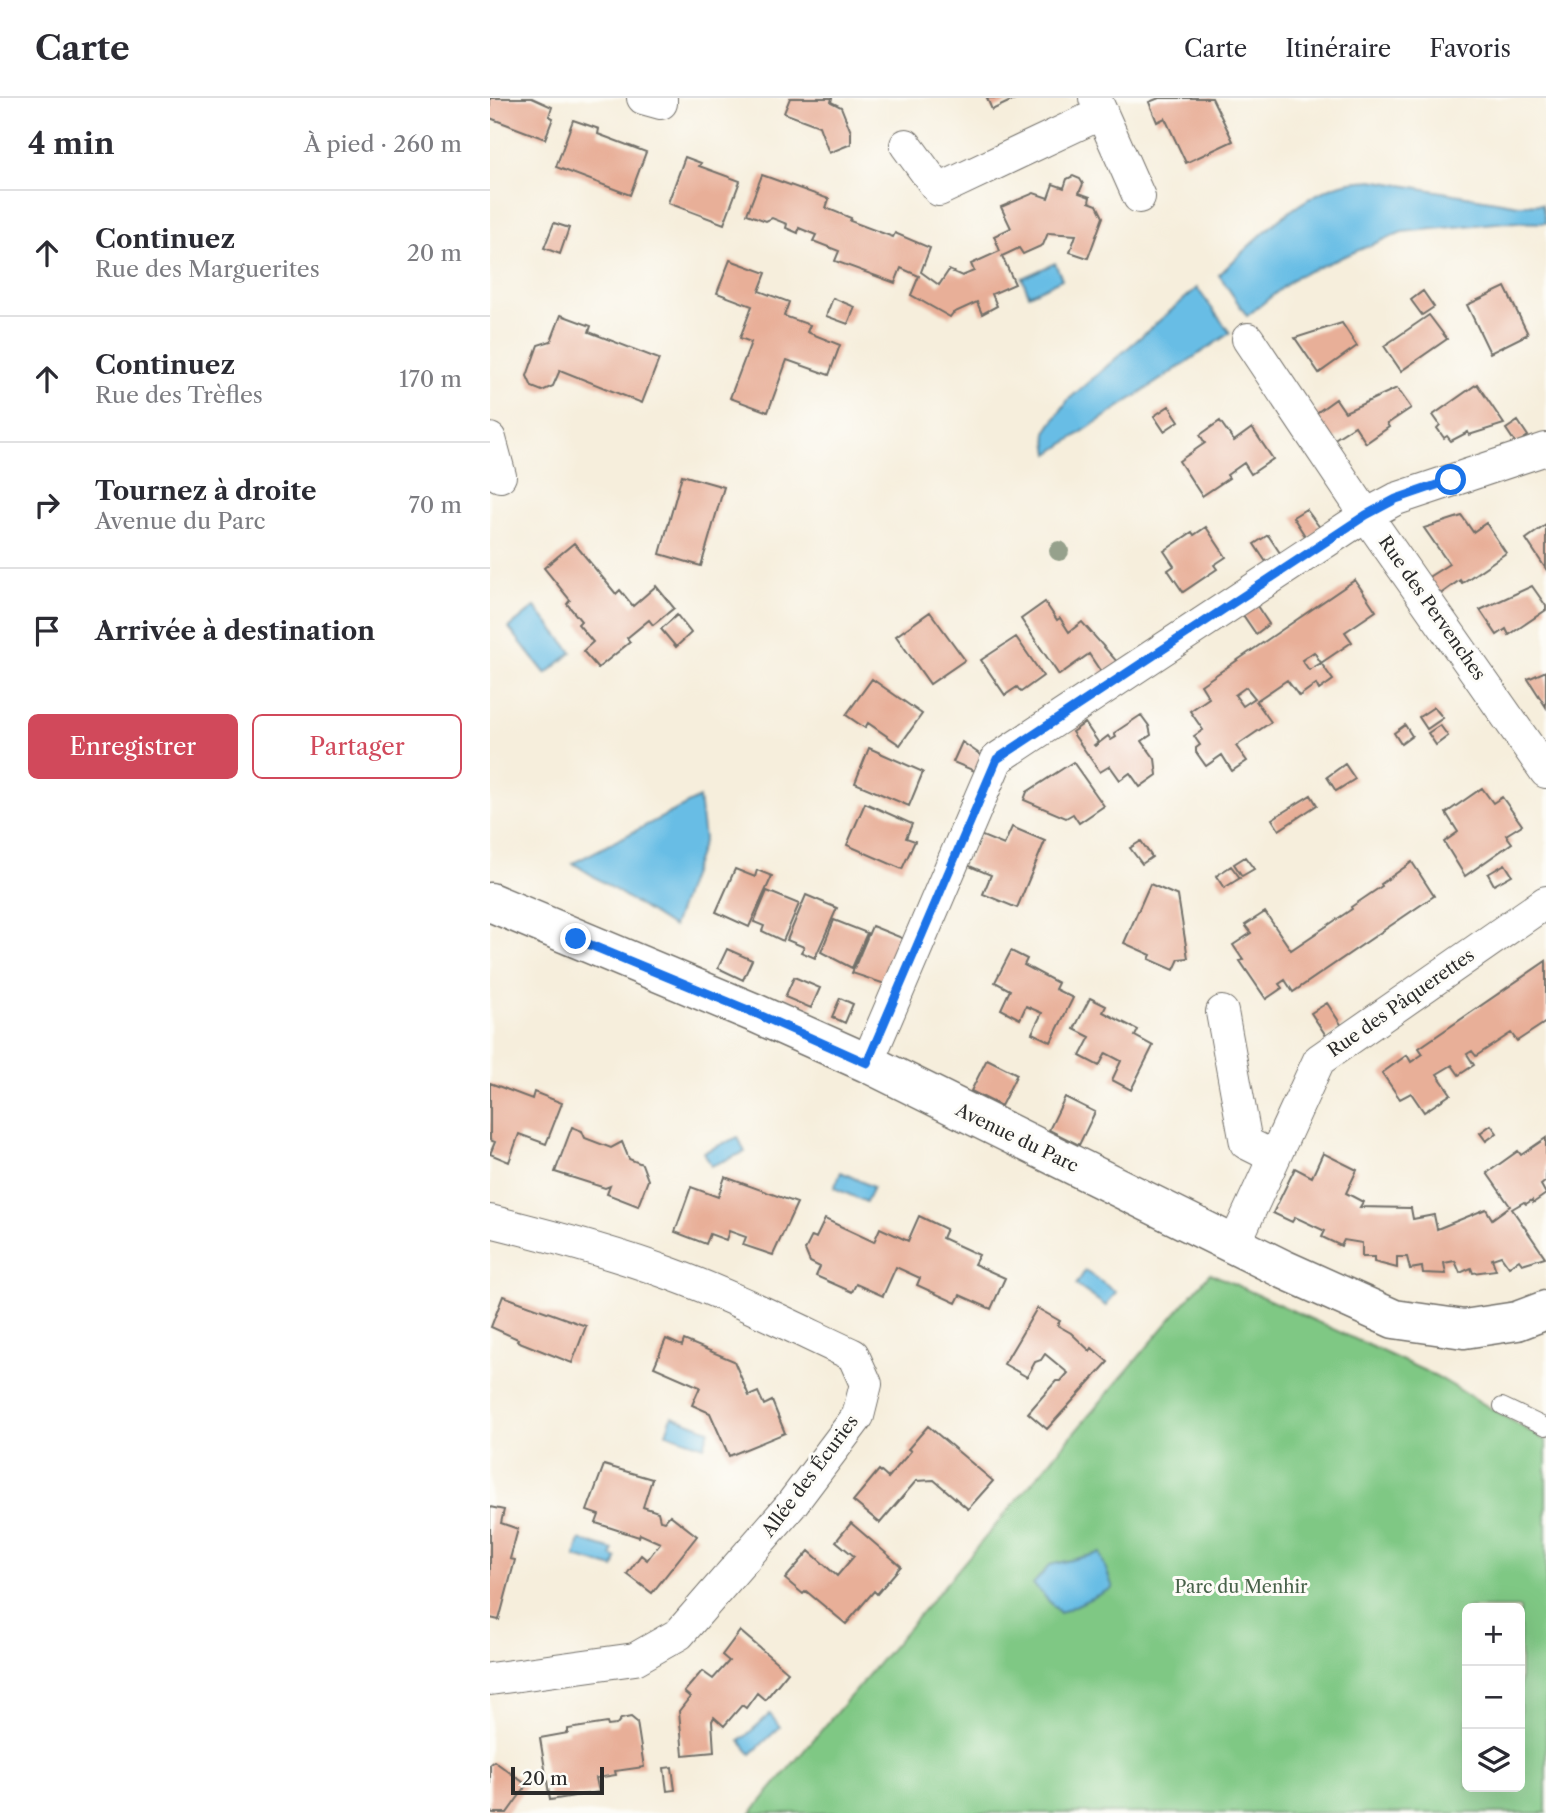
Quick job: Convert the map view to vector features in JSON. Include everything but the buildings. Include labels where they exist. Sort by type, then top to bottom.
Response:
[{"type":"street","points":[[643,98],[661,103],[661,98]]},
{"type":"street","points":[[906,145],[939,190],[1099,106],[1139,197]]},
{"type":"street","name":"Rue des Pervenches","points":[[1248,340],[1366,515],[1546,772]]},
{"type":"street","points":[[490,439],[500,476]]},
{"type":"street","points":[[867,1063],[997,759],[1366,515],[1396,499],[1546,449]]},
{"type":"street","name":"Rue des Pâquerettes","points":[[1234,1245],[1319,1060],[1546,902]]},
{"type":"street","name":"Avenue du Parc","points":[[491,905],[755,1013],[867,1063],[1234,1245],[1394,1319],[1464,1329],[1517,1321],[1546,1310]]},
{"type":"street","points":[[1222,1012],[1246,1143],[1275,1157]]},
{"type":"street","name":"Allée des Écuries","points":[[490,1221],[570,1240],[672,1274],[758,1310],[853,1355],[866,1384],[859,1416],[791,1505],[679,1634],[635,1659],[490,1679]]},
{"type":"lane","points":[[1502,1406],[1546,1427]]},
{"type":"green space","name":"Parc du Menhir","points":[[1210,1273],[1436,1376],[1546,1441],[1546,1813],[751,1813]]},
{"type":"water","points":[[1372,180],[1519,205],[1542,204],[1546,223],[1506,222],[1402,232],[1297,276],[1247,316],[1219,275],[1277,221],[1310,198],[1345,183]]},
{"type":"water","points":[[1055,263],[1062,279],[1029,295],[1022,278]]},
{"type":"water","points":[[1197,288],[1230,333],[1049,454],[1046,432],[1068,400]]},
{"type":"water","points":[[535,607],[572,652],[546,674],[509,628]]},
{"type":"water","points":[[699,798],[704,839],[673,927],[573,863]]},
{"type":"water","points":[[738,1137],[745,1152],[711,1166],[704,1152]]},
{"type":"water","points":[[841,1172],[873,1187],[866,1202],[834,1188]]},
{"type":"water","points":[[1085,1271],[1116,1292],[1106,1306],[1076,1285]]},
{"type":"water","points":[[672,1416],[709,1430],[704,1446],[666,1433]]},
{"type":"water","points":[[580,1540],[613,1550],[612,1556],[617,1559],[614,1568],[575,1557]]},
{"type":"water","points":[[1100,1553],[1113,1588],[1060,1613],[1033,1584],[1050,1565]]},
{"type":"water","points":[[770,1714],[780,1727],[751,1754],[740,1741]]},
{"type":"route","points":[[576,939],[867,1063],[997,759],[1366,515],[1396,499],[1451,480]]}]
